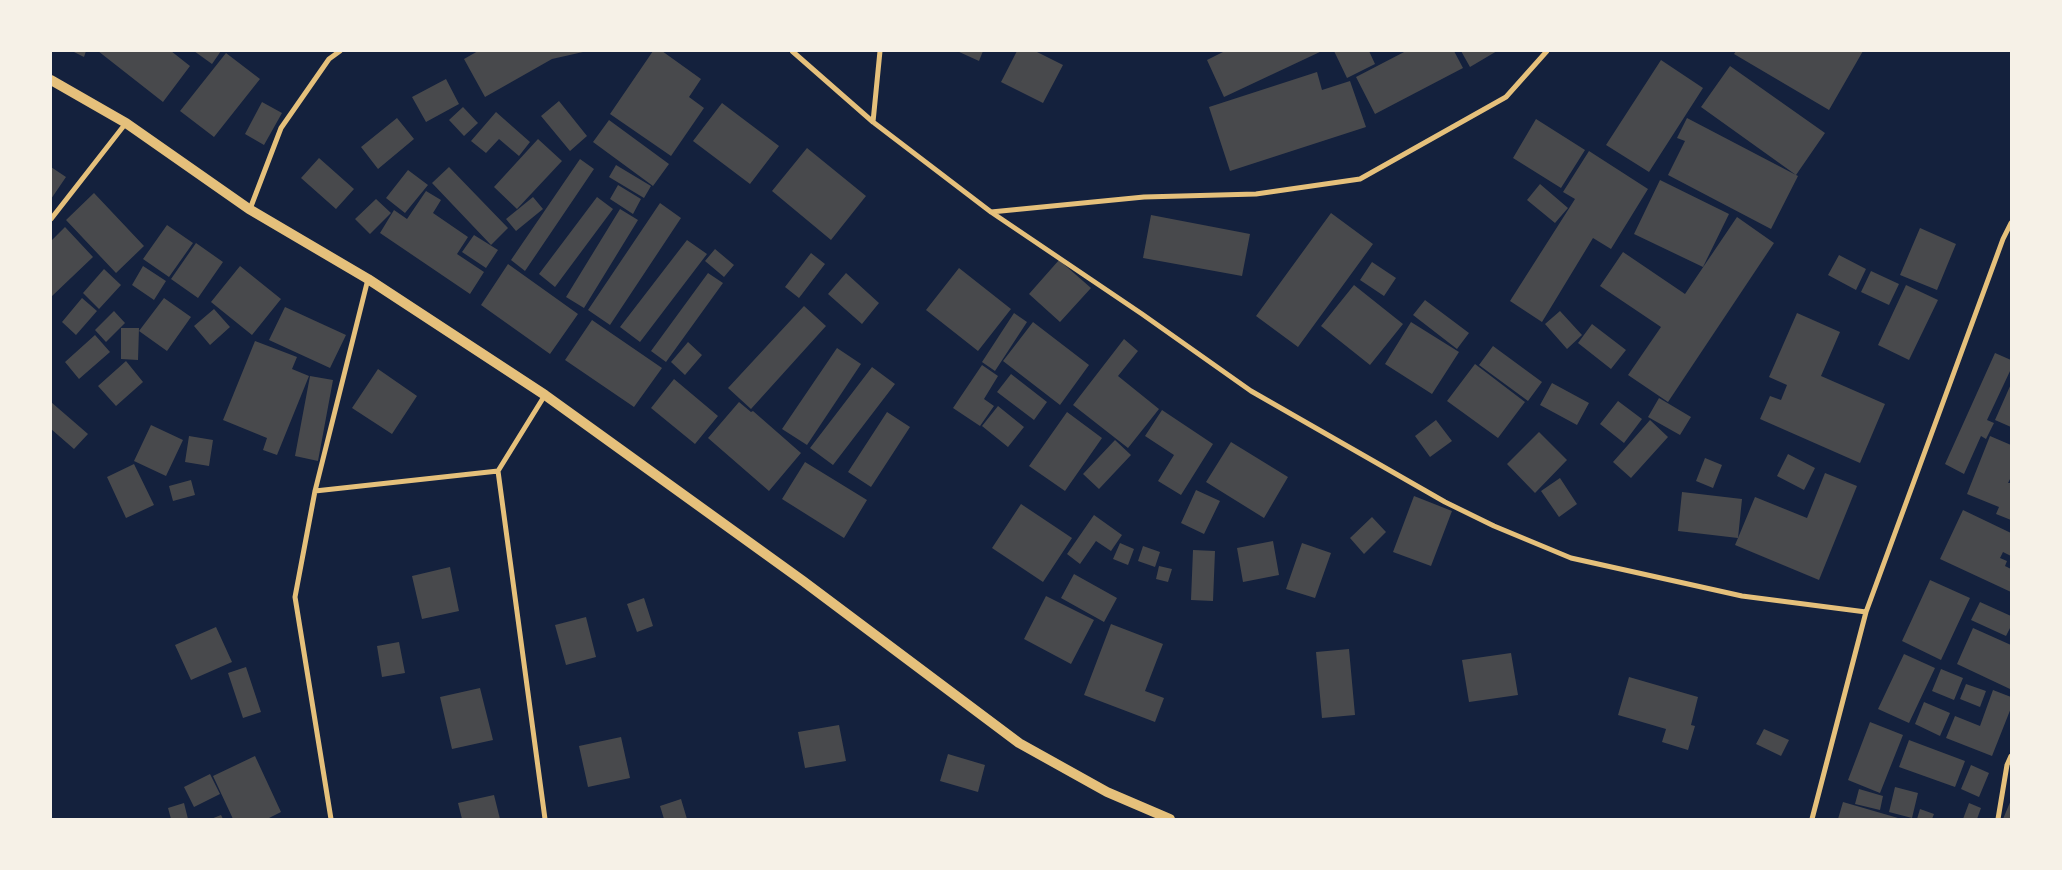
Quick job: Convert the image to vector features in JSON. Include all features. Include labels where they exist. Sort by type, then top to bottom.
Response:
[{"type":"main road","points":[[51,80],[126,123],[249,209],[368,279],[545,395],[795,576],[1019,743],[1106,792],[1170,819]]},
{"type":"street","points":[[249,209],[281,128],[329,59],[340,51]]},
{"type":"street","points":[[792,51],[873,122],[991,212],[1142,314],[1251,391],[1445,502],[1494,526],[1571,558],[1742,596],[1866,612]]},
{"type":"street","points":[[873,122],[880,51]]},
{"type":"street","points":[[991,212],[1144,197],[1256,194],[1360,179],[1506,97],[1547,51]]},
{"type":"street","points":[[51,219],[126,123]]},
{"type":"street","points":[[1812,819],[1866,612],[2000,248],[2011,223]]},
{"type":"street","points":[[331,819],[295,598],[315,491],[368,279]]},
{"type":"street","points":[[545,395],[498,471],[545,819]]},
{"type":"street","points":[[315,491],[498,471]]},
{"type":"street","points":[[1998,819],[2007,765],[2011,756]]},
{"type":"building","points":[[72,51],[86,51],[84,57]]},
{"type":"building","points":[[98,51],[171,51],[190,66],[163,102]]},
{"type":"building","points":[[194,51],[221,51],[212,64]]},
{"type":"building","points":[[478,51],[583,52],[552,59],[485,97],[464,59]]},
{"type":"building","points":[[653,51],[662,51],[701,79],[689,97],[704,108],[671,156],[610,114]]},
{"type":"building","points":[[957,51],[983,51],[979,61]]},
{"type":"building","points":[[1017,51],[1035,51],[1063,65],[1043,103],[1001,82]]},
{"type":"building","points":[[1225,51],[1322,51],[1224,97],[1207,60]]},
{"type":"building","points":[[1334,51],[1369,51],[1375,64],[1347,78]]},
{"type":"building","points":[[1406,51],[1454,51],[1463,68],[1375,114],[1356,77]]},
{"type":"building","points":[[1461,51],[1497,51],[1470,67]]},
{"type":"building","points":[[1736,51],[1863,51],[1829,110],[1734,54]]},
{"type":"building","points":[[226,53],[260,79],[214,137],[180,111]]},
{"type":"building","points":[[1661,60],[1703,88],[1649,172],[1606,145]]},
{"type":"building","points":[[1730,66],[1825,133],[1796,175],[1701,107]]},
{"type":"building","points":[[1317,72],[1322,90],[1350,81],[1366,127],[1230,171],[1209,107]]},
{"type":"building","points":[[446,79],[459,104],[426,122],[412,97]]},
{"type":"building","points":[[559,101],[587,136],[570,151],[541,116]]},
{"type":"building","points":[[262,102],[282,113],[264,145],[245,134]]},
{"type":"building","points":[[722,103],[779,146],[750,184],[693,141]]},
{"type":"building","points":[[463,107],[478,123],[464,136],[449,120]]},
{"type":"building","points":[[496,112],[530,142],[519,156],[499,139],[486,153],[471,141]]},
{"type":"building","points":[[397,118],[414,139],[378,169],[361,147]]},
{"type":"building","points":[[1687,118],[1798,176],[1771,229],[1668,175],[1685,141],[1677,138]]},
{"type":"building","points":[[1536,119],[1585,150],[1561,188],[1513,158]]},
{"type":"building","points":[[609,120],[669,164],[653,186],[593,142]]},
{"type":"building","points":[[538,139],[562,161],[517,209],[494,187]]},
{"type":"building","points":[[807,148],[866,196],[831,240],[772,191]]},
{"type":"building","points":[[1589,151],[1648,189],[1611,249],[1593,238],[1542,322],[1510,301],[1575,199],[1563,192]]},
{"type":"building","points":[[319,158],[354,189],[336,209],[301,178]]},
{"type":"building","points":[[580,159],[594,169],[525,271],[511,260]]},
{"type":"building","points":[[616,165],[651,186],[644,198],[609,177]]},
{"type":"building","points":[[51,167],[66,177],[51,199]]},
{"type":"building","points":[[449,167],[508,228],[491,245],[432,183]]},
{"type":"building","points":[[408,170],[428,185],[405,213],[386,198]]},
{"type":"building","points":[[1660,180],[1729,214],[1703,267],[1634,234]]},
{"type":"building","points":[[1540,184],[1568,208],[1555,223],[1527,200]]},
{"type":"building","points":[[618,185],[641,199],[633,214],[610,199]]},
{"type":"building","points":[[426,191],[441,200],[433,213],[468,237],[457,254],[484,272],[470,294],[380,233],[394,210],[407,219]]},
{"type":"building","points":[[94,193],[144,246],[116,273],[66,220]]},
{"type":"building","points":[[533,197],[543,209],[516,231],[506,219]]},
{"type":"building","points":[[597,197],[613,209],[555,287],[539,274]]},
{"type":"building","points":[[376,199],[391,213],[370,234],[355,219]]},
{"type":"building","points":[[660,203],[681,218],[610,325],[588,310]]},
{"type":"building","points":[[620,209],[638,220],[584,308],[566,297]]},
{"type":"building","points":[[1331,213],[1373,244],[1298,347],[1256,316]]},
{"type":"building","points":[[1151,215],[1250,234],[1242,276],[1143,258]]},
{"type":"building","points":[[1737,217],[1774,243],[1668,402],[1628,375],[1661,327],[1600,286],[1623,252],[1685,294]]},
{"type":"building","points":[[167,225],[193,243],[169,277],[143,259]]},
{"type":"building","points":[[65,227],[93,257],[51,297],[51,241]]},
{"type":"building","points":[[1920,228],[1956,244],[1937,290],[1900,275]]},
{"type":"building","points":[[474,235],[498,250],[486,268],[462,252]]},
{"type":"building","points":[[687,240],[707,254],[640,342],[620,327]]},
{"type":"building","points":[[196,243],[223,262],[198,298],[171,279]]},
{"type":"building","points":[[715,249],[734,265],[724,277],[705,261]]},
{"type":"building","points":[[811,253],[825,264],[799,298],[785,287]]},
{"type":"building","points":[[1839,255],[1866,269],[1856,290],[1828,275]]},
{"type":"building","points":[[1059,260],[1091,288],[1060,322],[1029,294]]},
{"type":"building","points":[[1372,262],[1396,278],[1384,296],[1360,280]]},
{"type":"building","points":[[508,264],[578,314],[550,354],[481,305]]},
{"type":"building","points":[[143,266],[166,281],[154,300],[132,285]]},
{"type":"building","points":[[240,266],[281,299],[252,335],[211,302]]},
{"type":"building","points":[[959,268],[1011,309],[978,351],[926,310]]},
{"type":"building","points":[[104,269],[121,285],[99,309],[83,293]]},
{"type":"building","points":[[1871,271],[1899,284],[1889,305],[1861,292]]},
{"type":"building","points":[[708,273],[723,283],[666,362],[651,351]]},
{"type":"building","points":[[846,273],[879,303],[862,324],[828,294]]},
{"type":"building","points":[[1354,285],[1403,324],[1370,365],[1321,326]]},
{"type":"building","points":[[1906,285],[1938,300],[1909,360],[1878,345]]},
{"type":"building","points":[[82,298],[97,311],[76,335],[62,322]]},
{"type":"building","points":[[164,298],[191,317],[167,351],[139,331]]},
{"type":"building","points":[[1425,300],[1469,333],[1457,349],[1413,315]]},
{"type":"building","points":[[804,306],[826,326],[751,409],[728,388]]},
{"type":"building","points":[[285,307],[346,335],[330,368],[269,340]]},
{"type":"building","points":[[214,309],[230,327],[210,345],[194,326]]},
{"type":"building","points":[[114,311],[125,323],[106,342],[95,330]]},
{"type":"building","points":[[1560,311],[1582,335],[1567,349],[1545,324]]},
{"type":"building","points":[[1014,313],[1027,322],[995,371],[982,362]]},
{"type":"building","points":[[1797,313],[1840,332],[1821,376],[1885,404],[1860,463],[1760,419],[1770,396],[1781,400],[1787,385],[1769,377]]},
{"type":"building","points":[[592,320],[662,368],[634,407],[565,360]]},
{"type":"building","points":[[1033,322],[1089,365],[1060,405],[1003,361]]},
{"type":"building","points":[[1411,322],[1459,352],[1432,394],[1385,364]]},
{"type":"building","points":[[1592,324],[1626,350],[1611,369],[1578,343]]},
{"type":"building","points":[[121,328],[139,328],[138,360],[121,359]]},
{"type":"building","points":[[95,335],[110,352],[79,379],[65,362]]},
{"type":"building","points":[[1124,339],[1138,351],[1118,376],[1159,409],[1128,448],[1073,405]]},
{"type":"building","points":[[255,341],[297,357],[292,369],[309,376],[277,455],[263,450],[267,438],[223,420]]},
{"type":"building","points":[[688,342],[702,355],[685,375],[671,362]]},
{"type":"building","points":[[1493,346],[1542,382],[1528,401],[1479,365]]},
{"type":"building","points":[[837,348],[861,364],[807,445],[782,429]]},
{"type":"building","points":[[1995,353],[2011,360],[2011,369],[1987,420],[1994,423],[1986,439],[1981,436],[1964,474],[1945,464]]},
{"type":"building","points":[[126,361],[143,382],[116,406],[98,386]]},
{"type":"building","points":[[1475,364],[1525,402],[1498,438],[1447,401]]},
{"type":"building","points":[[982,365],[998,376],[984,399],[994,406],[980,426],[953,408]]},
{"type":"building","points":[[872,367],[895,384],[833,465],[810,448]]},
{"type":"building","points":[[378,369],[417,396],[392,434],[352,408]]},
{"type":"building","points":[[1011,374],[1047,402],[1034,420],[997,392]]},
{"type":"building","points":[[310,376],[333,380],[318,461],[295,456]]},
{"type":"building","points":[[674,379],[718,416],[695,444],[651,408]]},
{"type":"building","points":[[1552,383],[1589,403],[1577,425],[1540,405]]},
{"type":"building","points":[[2011,384],[2011,427],[1995,420]]},
{"type":"building","points":[[1659,398],[1691,417],[1680,435],[1648,417]]},
{"type":"building","points":[[1618,401],[1642,419],[1624,443],[1600,424]]},
{"type":"building","points":[[51,402],[88,434],[74,449],[51,429]]},
{"type":"building","points":[[739,402],[751,412],[753,411],[801,453],[769,491],[708,438]]},
{"type":"building","points":[[998,406],[1024,427],[1008,447],[982,426]]},
{"type":"building","points":[[1162,410],[1213,444],[1181,495],[1158,481],[1174,455],[1145,436]]},
{"type":"building","points":[[887,412],[910,427],[871,487],[848,472]]},
{"type":"building","points":[[1067,412],[1102,438],[1065,491],[1029,466]]},
{"type":"building","points":[[1436,420],[1452,441],[1430,457],[1415,436]]},
{"type":"building","points":[[1650,420],[1668,437],[1631,478],[1613,462]]},
{"type":"building","points":[[151,425],[183,440],[166,476],[134,461]]},
{"type":"building","points":[[1539,432],[1567,460],[1535,493],[1507,464]]},
{"type":"building","points":[[189,436],[213,440],[209,466],[185,462]]},
{"type":"building","points":[[1990,436],[2011,445],[2011,477],[2008,483],[2011,483],[2011,520],[1996,514],[1999,507],[1967,494]]},
{"type":"building","points":[[1115,440],[1131,455],[1099,489],[1083,474]]},
{"type":"building","points":[[1231,442],[1288,477],[1264,518],[1206,482]]},
{"type":"building","points":[[1788,454],[1815,468],[1804,490],[1777,476]]},
{"type":"building","points":[[1705,458],[1722,465],[1713,488],[1696,481]]},
{"type":"building","points":[[805,462],[867,500],[844,538],[782,499]]},
{"type":"building","points":[[134,464],[154,505],[126,518],[107,477]]},
{"type":"building","points":[[1825,473],[1857,486],[1819,580],[1735,545],[1755,497],[1807,518]]},
{"type":"building","points":[[1560,478],[1577,504],[1559,517],[1541,491]]},
{"type":"building","points":[[191,480],[195,495],[173,501],[169,486]]},
{"type":"building","points":[[1196,490],[1220,501],[1204,534],[1181,523]]},
{"type":"building","points":[[1682,492],[1742,499],[1738,538],[1678,531]]},
{"type":"building","points":[[1414,496],[1452,511],[1431,566],[1393,552]]},
{"type":"building","points":[[1021,504],[1072,538],[1043,582],[992,548]]},
{"type":"building","points":[[1963,510],[2011,533],[2011,556],[2003,552],[2000,558],[2007,561],[2005,566],[2011,569],[2011,592],[1940,559]]},
{"type":"building","points":[[1094,515],[1122,535],[1111,551],[1096,541],[1080,564],[1067,554]]},
{"type":"building","points":[[1372,517],[1386,532],[1364,554],[1350,538]]},
{"type":"building","points":[[1273,541],[1279,575],[1243,582],[1237,548]]},
{"type":"building","points":[[1120,543],[1134,549],[1128,565],[1113,559]]},
{"type":"building","points":[[1302,543],[1331,553],[1315,598],[1286,589]]},
{"type":"building","points":[[1143,546],[1160,552],[1155,567],[1138,561]]},
{"type":"building","points":[[1193,550],[1215,551],[1213,601],[1191,600]]},
{"type":"building","points":[[1159,566],[1172,569],[1168,582],[1156,579]]},
{"type":"building","points":[[450,567],[459,611],[422,619],[412,576]]},
{"type":"building","points":[[1074,574],[1117,598],[1104,622],[1061,598]]},
{"type":"building","points":[[1930,580],[1970,598],[1941,660],[1902,641]]},
{"type":"building","points":[[1046,596],[1094,620],[1071,664],[1024,639]]},
{"type":"building","points":[[644,598],[653,626],[637,632],[627,604]]},
{"type":"building","points":[[1980,602],[2011,616],[2011,626],[2006,636],[1971,620]]},
{"type":"building","points":[[586,617],[596,657],[566,665],[555,625]]},
{"type":"building","points":[[1111,624],[1163,644],[1145,691],[1164,698],[1155,722],[1084,695]]},
{"type":"building","points":[[216,627],[232,662],[191,680],[175,645]]},
{"type":"building","points":[[1973,628],[2011,645],[2010,689],[1957,664]]},
{"type":"building","points":[[399,642],[405,673],[382,677],[377,646]]},
{"type":"building","points":[[1349,649],[1355,715],[1322,718],[1316,652]]},
{"type":"building","points":[[1511,653],[1518,695],[1469,702],[1462,660]]},
{"type":"building","points":[[1904,654],[1935,668],[1909,723],[1878,709]]},
{"type":"building","points":[[246,667],[261,712],[243,718],[228,673]]},
{"type":"building","points":[[1941,669],[1963,678],[1954,700],[1932,691]]},
{"type":"building","points":[[1629,677],[1698,697],[1691,725],[1695,726],[1688,750],[1662,742],[1666,729],[1618,715]]},
{"type":"building","points":[[1966,684],[1986,691],[1980,707],[1960,699]]},
{"type":"building","points":[[480,688],[493,740],[452,749],[440,697]]},
{"type":"building","points":[[1993,690],[2011,697],[2011,708],[1992,756],[1946,738],[1955,716],[1980,726]]},
{"type":"building","points":[[1924,702],[1950,713],[1940,736],[1915,724]]},
{"type":"building","points":[[1870,722],[1903,735],[1880,793],[1848,780]]},
{"type":"building","points":[[839,725],[846,761],[805,768],[798,732]]},
{"type":"building","points":[[1764,729],[1789,740],[1781,756],[1756,744]]},
{"type":"building","points":[[621,737],[630,778],[588,787],[579,746]]},
{"type":"building","points":[[1909,740],[1965,761],[1955,787],[1899,767]]},
{"type":"building","points":[[948,754],[985,765],[978,792],[940,781]]},
{"type":"building","points":[[255,756],[281,812],[267,819],[233,819],[213,776]]},
{"type":"building","points":[[1971,765],[1989,773],[1979,797],[1961,789]]},
{"type":"building","points":[[210,774],[220,794],[194,807],[184,787]]},
{"type":"building","points":[[1895,787],[1918,793],[1912,818],[1889,812]]},
{"type":"building","points":[[1859,789],[1883,796],[1880,810],[1855,804]]},
{"type":"building","points":[[494,795],[500,819],[462,819],[458,803]]},
{"type":"building","points":[[681,799],[687,819],[664,819],[660,806]]},
{"type":"building","points":[[2011,800],[2011,819],[2003,819]]},
{"type":"building","points":[[1843,802],[1898,818],[1898,819],[1838,819]]},
{"type":"building","points":[[184,803],[188,819],[171,819],[168,808]]},
{"type":"building","points":[[1969,803],[1981,808],[1977,819],[1963,819]]},
{"type":"building","points":[[1920,809],[1934,814],[1932,819],[1917,819]]},
{"type":"building","points":[[221,815],[223,819],[211,819]]}]
